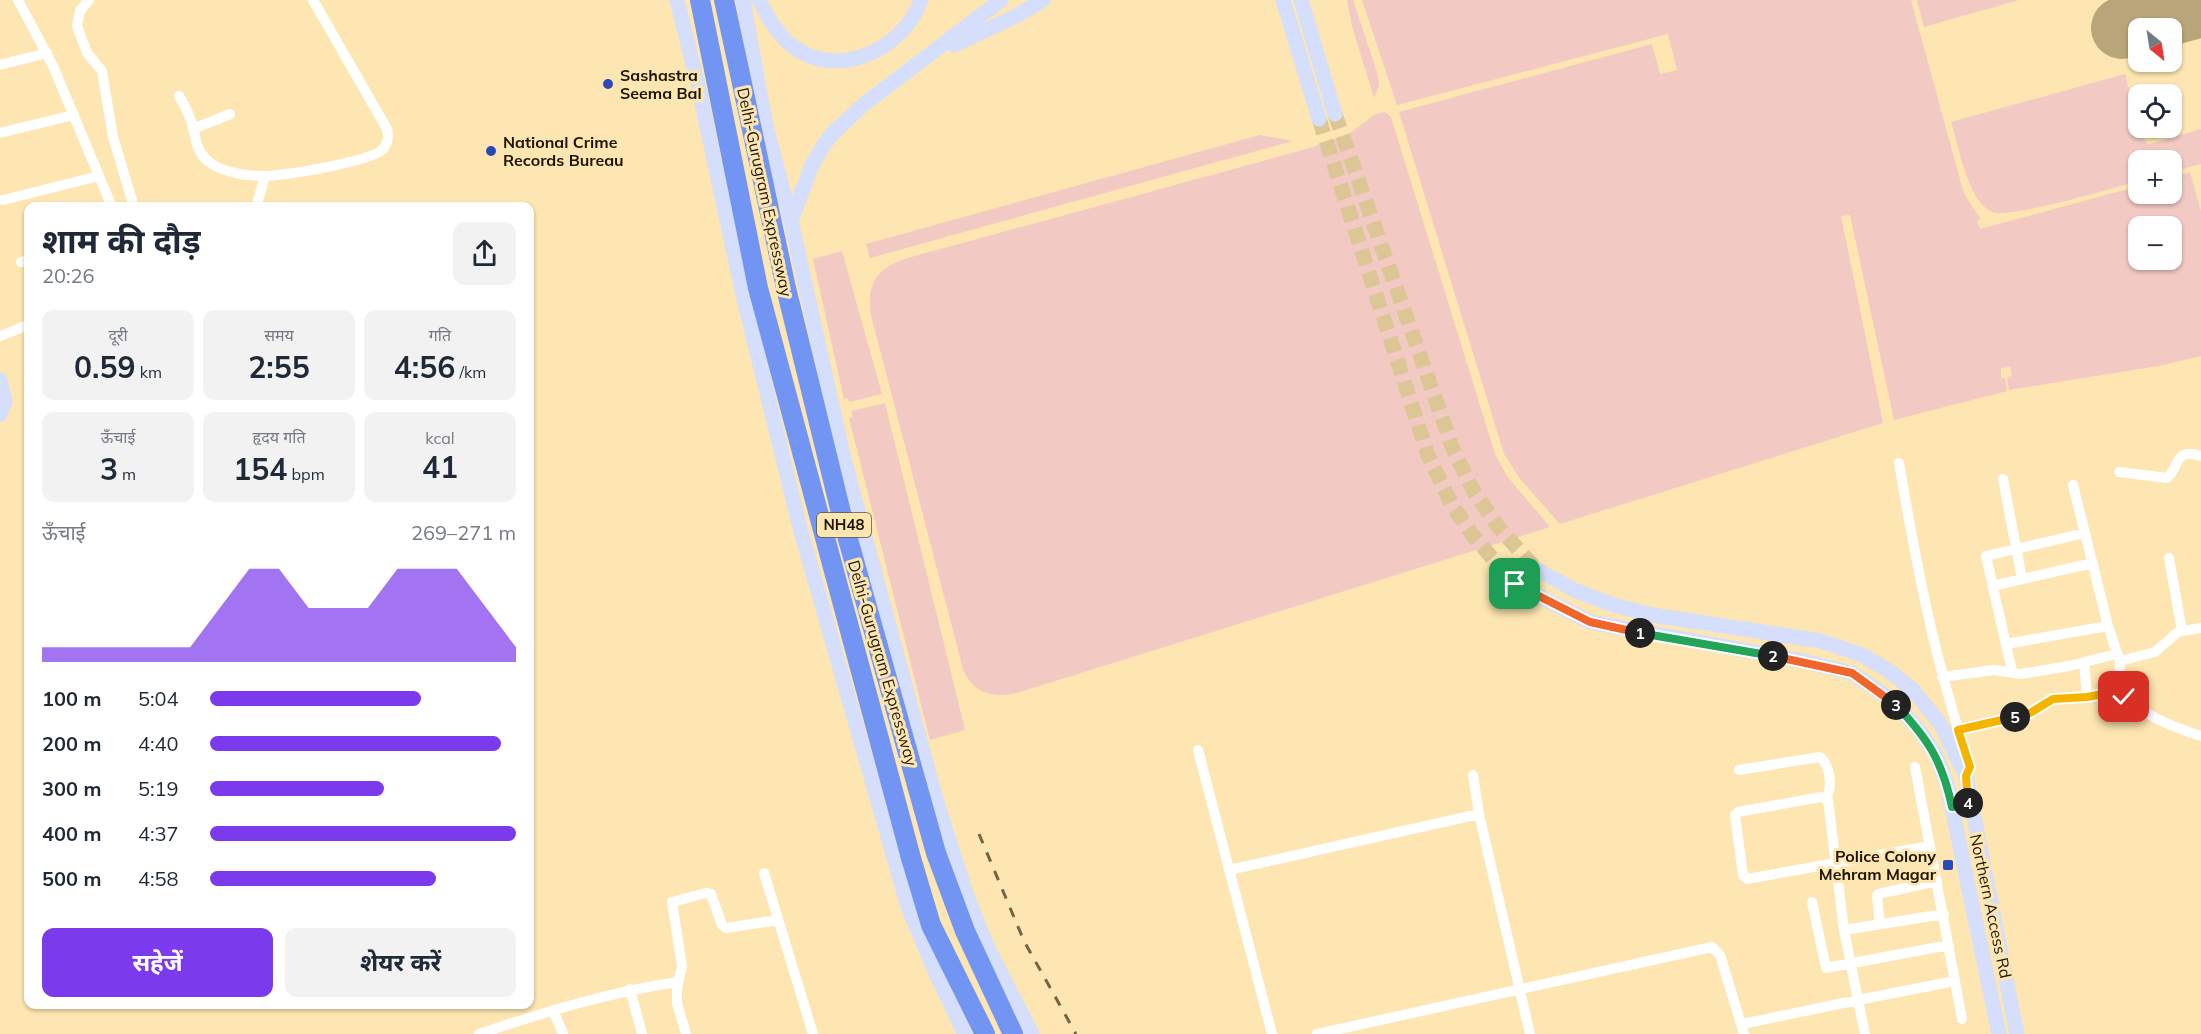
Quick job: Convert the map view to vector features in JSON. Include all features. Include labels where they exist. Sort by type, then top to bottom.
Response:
[{"type":"highway","name":"Delhi-Gurugram Expressway","points":[[700,0],[758,288],[908,846],[931,925],[985,1034]]},
{"type":"highway","name":"Delhi-Gurugram Expressway","points":[[724,0],[786,288],[844,525],[936,853],[965,931],[1013,1034]]},
{"type":"main road","points":[[677,0],[698,85],[743,295],[804,539],[908,907],[965,1034]]},
{"type":"main road","points":[[743,0],[766,126],[791,221],[844,459],[938,803],[967,896],[987,946],[1032,1034]]},
{"type":"main road","points":[[759,0],[770,21],[795,49],[823,60],[836,61],[867,56],[889,43],[906,27],[921,0]]},
{"type":"main road","points":[[791,221],[823,146],[848,118],[1001,0]]},
{"type":"main road","points":[[891,84],[939,53],[1014,17],[1043,0]]},
{"type":"main road","points":[[1283,0],[1320,119]]},
{"type":"main road","points":[[1301,0],[1335,114]]},
{"type":"main road","points":[[0,380],[5,401],[0,415]]},
{"type":"main road","name":"Northern Access Rd","points":[[1536,569],[1574,590],[1613,605],[1653,615],[1821,641],[1862,656],[1889,671],[1912,690],[1941,725],[1966,776],[2017,1034]]},
{"type":"main road","name":"Northern Access Rd","points":[[1515,584],[1590,622],[1798,660],[1852,673],[1893,701],[1920,731],[1936,755],[1947,784],[1999,1034]]},
{"type":"main road","points":[[1952,807],[1970,802]]},
{"type":"street","points":[[18,0],[47,53],[110,202]]},
{"type":"street","points":[[89,0],[80,11],[77,26],[87,53],[102,71],[113,137],[132,202]]},
{"type":"street","points":[[179,96],[187,109],[200,152],[212,164],[237,173],[265,176],[369,157],[382,149],[388,139],[387,129],[313,0]]},
{"type":"street","points":[[0,65],[47,53]]},
{"type":"street","points":[[193,129],[230,114]]},
{"type":"street","points":[[0,133],[74,115]]},
{"type":"street","points":[[3,200],[99,176]]},
{"type":"street","points":[[257,202],[265,176]]},
{"type":"street","points":[[0,336],[24,327]]},
{"type":"street","points":[[2119,472],[2167,478],[2182,455],[2201,456]]},
{"type":"street","points":[[1899,463],[1942,677],[1970,767],[1966,776]]},
{"type":"street","points":[[2003,479],[2022,579]]},
{"type":"street","points":[[2073,485],[2118,658],[2119,691],[2131,704],[2144,712],[2201,736]]},
{"type":"street","points":[[2012,672],[1986,556],[2085,533]]},
{"type":"street","points":[[2169,558],[2182,631]]},
{"type":"street","points":[[1992,586],[2093,563]]},
{"type":"street","points":[[2006,644],[2108,626]]},
{"type":"street","points":[[1942,677],[1994,670],[2021,674],[2155,652],[2174,634],[2201,628]]},
{"type":"street","points":[[2084,662],[2087,697]]},
{"type":"street","points":[[1958,730],[2025,714],[2053,699],[2087,697],[2119,691]]},
{"type":"street","points":[[1198,750],[1272,1034]]},
{"type":"street","points":[[1739,770],[1820,757],[1825,764],[1831,788],[1826,798]]},
{"type":"street","points":[[1916,767],[1962,1019]]},
{"type":"street","points":[[1473,775],[1479,814],[1530,1034]]},
{"type":"street","points":[[1826,798],[1738,812],[1734,817],[1745,879],[1930,846]]},
{"type":"street","points":[[1826,798],[1829,804],[1844,930],[1865,1034]]},
{"type":"street","points":[[1229,870],[1479,814]]},
{"type":"street","points":[[764,873],[813,1034]]},
{"type":"street","points":[[1880,924],[1876,897],[1878,894],[1937,881]]},
{"type":"street","points":[[686,1034],[677,1003],[678,982],[682,966],[672,906],[674,901],[706,893],[711,894],[722,925],[726,928],[778,920]]},
{"type":"street","points":[[1812,902],[1825,968],[1949,945]]},
{"type":"street","points":[[1844,930],[1944,914]]},
{"type":"street","points":[[1317,1034],[1712,947],[1720,955],[1743,1029],[1858,1000],[1955,981]]},
{"type":"street","points":[[479,1034],[553,1010],[630,989],[678,982]]},
{"type":"street","points":[[630,989],[642,1034]]},
{"type":"street","points":[[553,1010],[563,1034]]},
{"type":"shaded area","points":[[1347,0],[1353,0],[1378,75],[1379,86],[1374,98],[1352,26]]},
{"type":"shaded area","points":[[1362,0],[1911,0],[1962,187],[1981,219],[1977,221],[1980,229],[2128,189],[2128,204],[2182,204],[2182,174],[2190,172],[2201,211],[2201,356],[2158,366],[2009,390],[2007,377],[2012,376],[2010,367],[2001,368],[2001,378],[2005,378],[2007,391],[1894,420],[1850,215],[1841,216],[1883,423],[1560,524],[1520,479],[1504,454],[1399,112],[1652,44],[1660,74],[1677,70],[1668,34],[1397,105]]},
{"type":"shaded area","points":[[1917,0],[2019,0],[1924,27]]},
{"type":"shaded area","points":[[2125,74],[2128,86],[2128,138],[2144,138],[2146,143],[2150,144],[2170,138],[2182,138],[2182,135],[2201,129],[2201,164],[2182,169],[2182,150],[2128,150],[2128,184],[2062,202],[2018,211],[1992,212],[1983,206],[1970,185],[1951,122]]},
{"type":"shaded area","points":[[1385,112],[1391,117],[1495,454],[1507,476],[1550,527],[1020,692],[1002,695],[979,689],[967,677],[963,669],[871,315],[870,295],[875,280],[886,268],[904,259],[1310,148],[1349,134],[1374,115]]},
{"type":"shaded area","points":[[1260,135],[1293,141],[870,258],[866,244]]},
{"type":"shaded area","points":[[842,251],[882,394],[849,402],[848,398],[844,399],[813,259]]},
{"type":"shaded area","points":[[885,403],[965,730],[930,740],[849,418],[853,417],[851,411]]},
{"type":"taxiway","points":[[2161,0],[2199,7]]},
{"type":"runway","points":[[2122,28],[2201,6]]},
{"type":"tunnel","points":[[1335,114],[1453,449],[1474,492],[1499,528],[1536,569]]},
{"type":"tunnel","points":[[1319,119],[1428,455],[1451,503],[1474,537],[1515,584]]},
{"type":"railway","points":[[979,834],[1024,941],[1076,1034]]},
{"type":"place","name":"Sashastra Seema Bal","points":[[608,84]]},
{"type":"place","name":"National Crime Records Bureau","points":[[491,151]]},
{"type":"place","name":"Police Colony Mehram Magar","points":[[1948,865]]},
{"type":"route","points":[[1515,584],[1590,622],[1798,660],[1852,673],[1893,701],[1920,731],[1936,755],[1947,784],[1952,807],[1970,802],[1966,776],[1970,767],[1958,730],[2025,714],[2058,698],[2087,697],[2119,691],[2124,697]]}]
